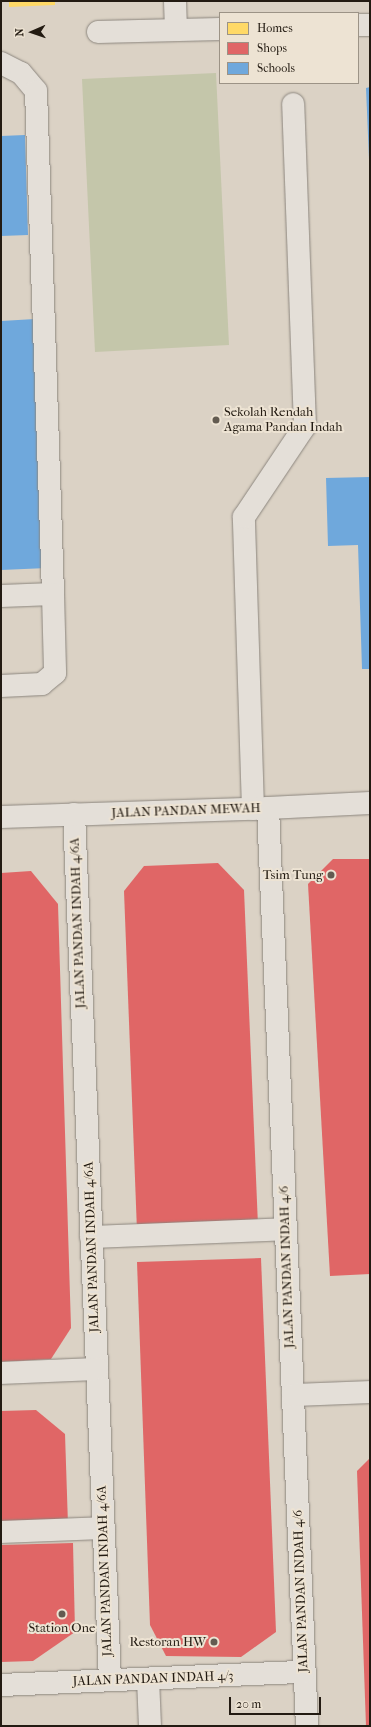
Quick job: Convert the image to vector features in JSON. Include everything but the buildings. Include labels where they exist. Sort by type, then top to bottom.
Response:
[{"type":"street","points":[[176,1],[176,30]]},
{"type":"street","points":[[359,25],[370,25]]},
{"type":"street","points":[[98,32],[219,29]]},
{"type":"street","points":[[1,63],[21,73],[36,92],[55,674],[42,684],[1,686]]},
{"type":"street","name":"JALAN PANDAN INDAH 4/6","points":[[293,104],[305,426],[244,517],[286,1229],[307,1726]]},
{"type":"street","points":[[1,596],[53,594]]},
{"type":"street","name":"JALAN PANDAN MEWAH","points":[[1,817],[370,803]]},
{"type":"street","name":"JALAN PANDAN INDAH 4/6A","points":[[74,814],[110,1680]]},
{"type":"street","points":[[91,1238],[286,1229]]},
{"type":"street","points":[[1,1373],[97,1369]]},
{"type":"street","points":[[293,1395],[370,1392]]},
{"type":"street","points":[[1,1532],[104,1528]]},
{"type":"street","name":"JALAN PANDAN INDAH 4/3","points":[[1,1685],[304,1672]]},
{"type":"street","points":[[148,1679],[150,1726]]},
{"type":"green space","points":[[216,73],[229,345],[95,352],[82,79]]},
{"type":"place","name":"Sekolah Rendah Agama Pandan Indah","points":[[216,420]]},
{"type":"place","name":"Tsim Tung","points":[[331,875]]},
{"type":"place","name":"Station One","points":[[62,1614]]},
{"type":"place","name":"Restoran HW","points":[[214,1642]]}]
